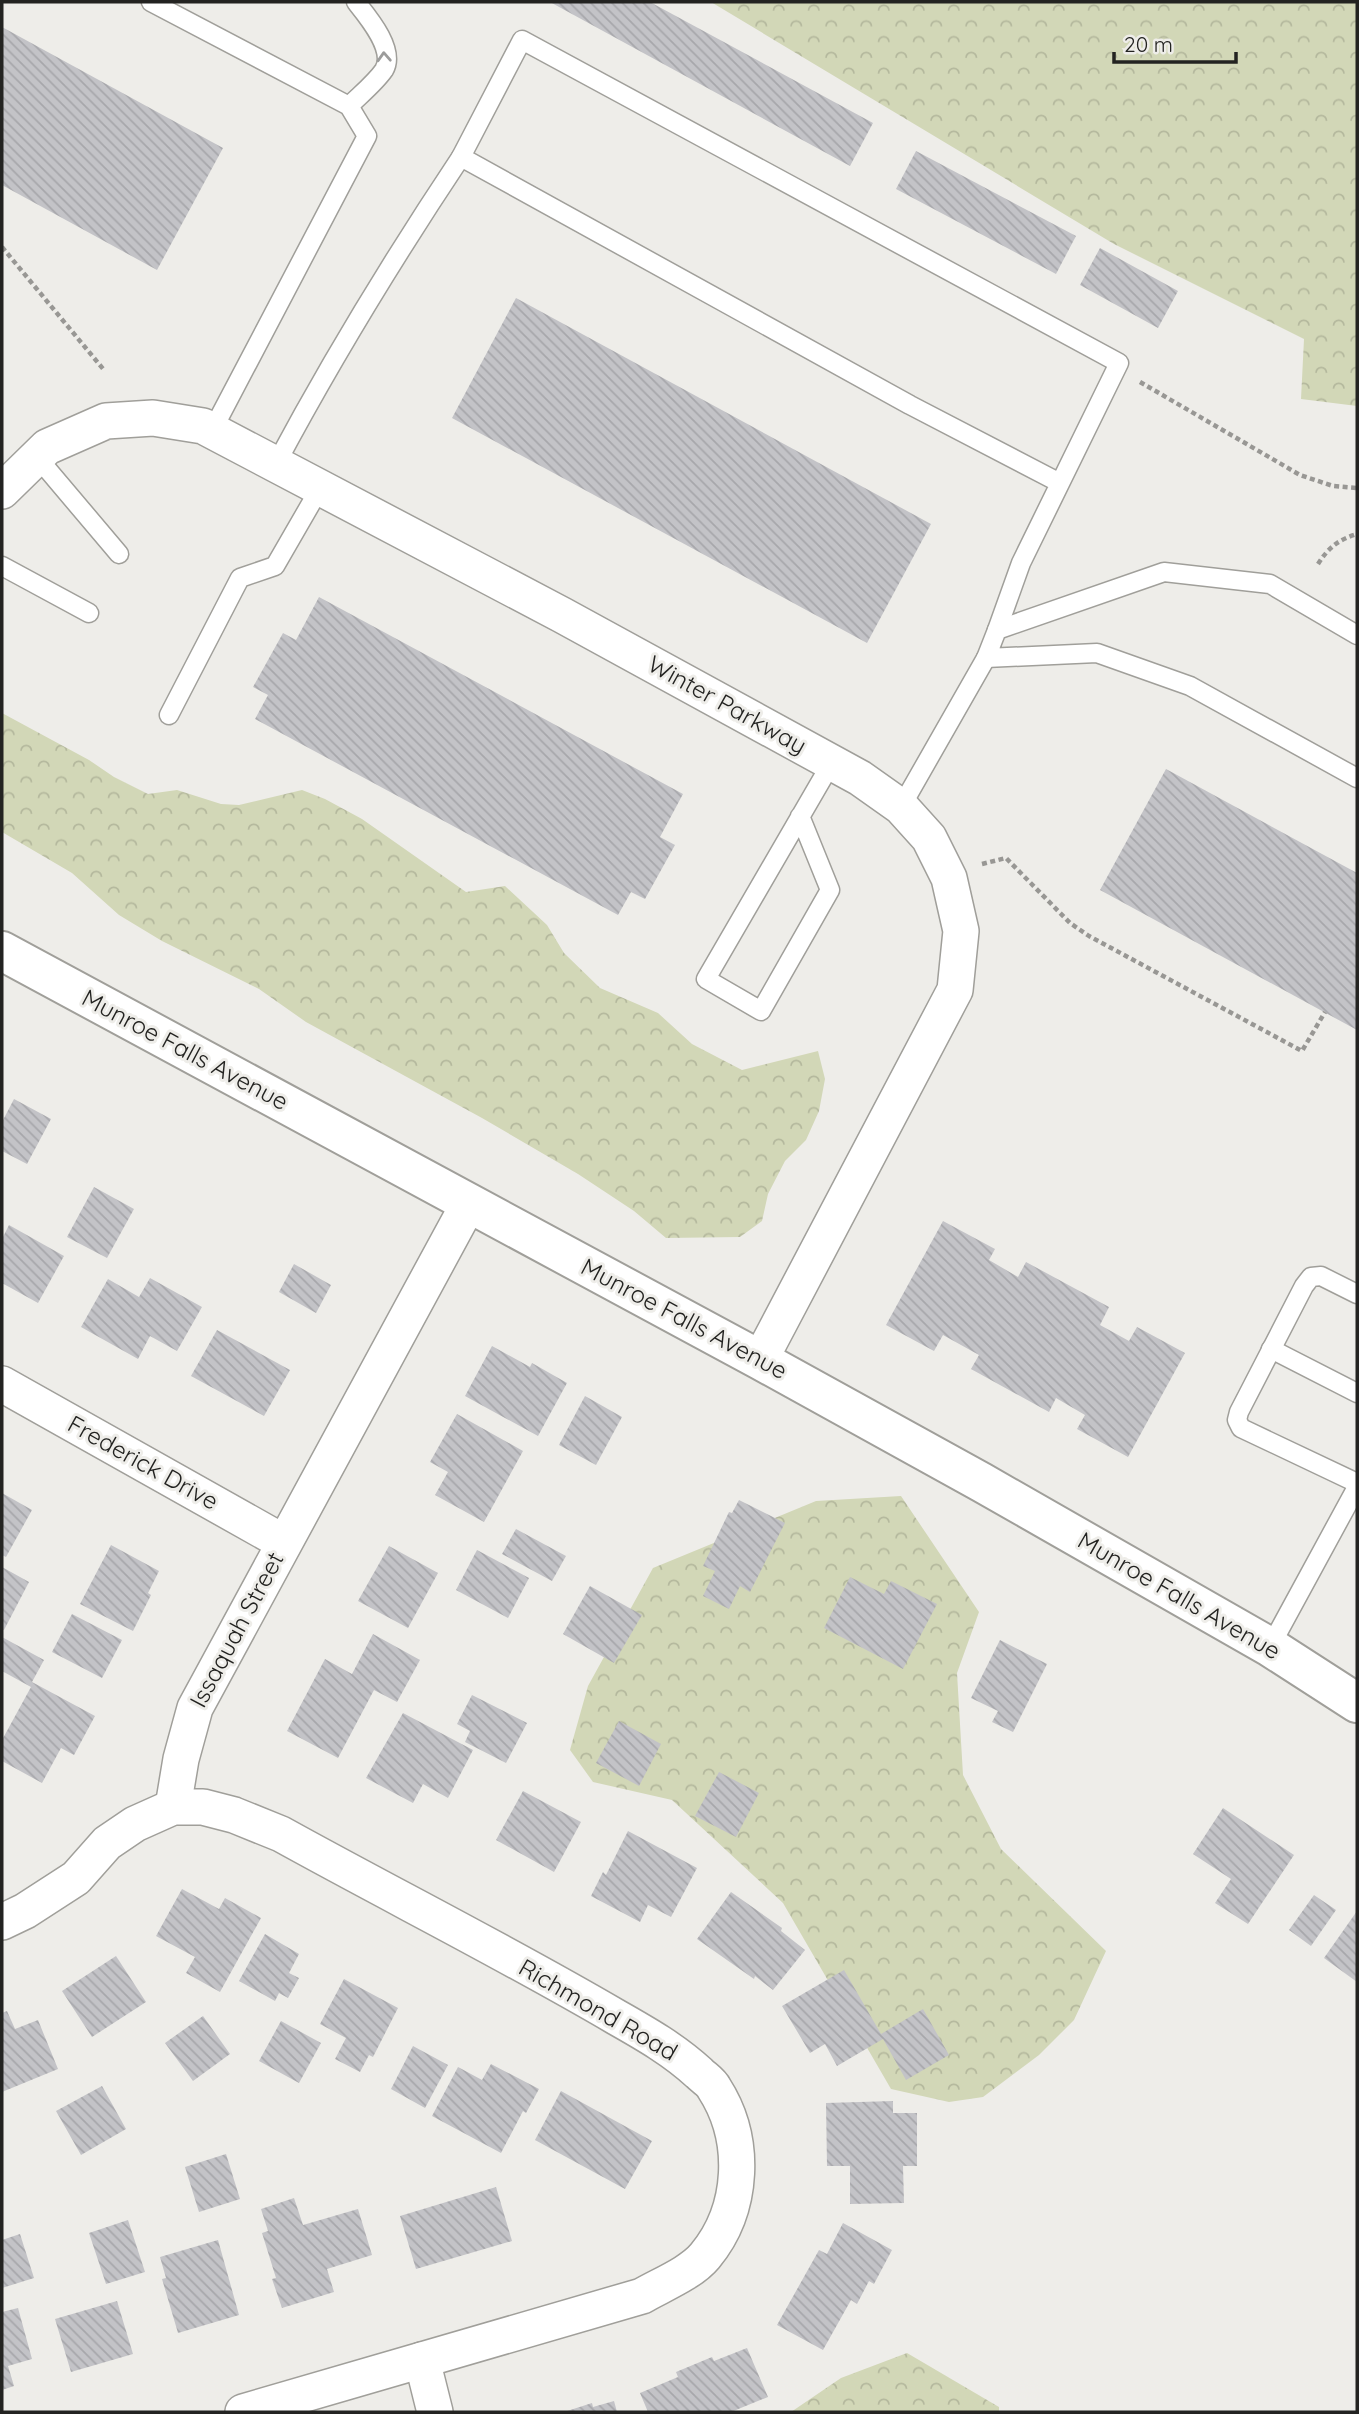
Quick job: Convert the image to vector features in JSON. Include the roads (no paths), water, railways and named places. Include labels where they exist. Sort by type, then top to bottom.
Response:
[{"type":"street","name":"Winter Parkway","points":[[2,491],[47,447],[106,421],[153,418],[202,426],[562,615],[832,762],[901,807],[929,838],[949,878],[961,931],[955,990],[760,1360]]},
{"type":"street","name":"Munroe Falls Avenue","points":[[2,951],[981,1482],[1270,1647],[1357,1703]]},
{"type":"street","name":"Issaquah Street","points":[[173,1807],[181,1759],[195,1708],[469,1203]]},
{"type":"street","name":"Frederick Drive","points":[[2,1384],[283,1542]]},
{"type":"street","points":[[2,1922],[25,1911],[76,1878],[107,1843],[135,1824],[173,1807]]},
{"type":"street","name":"Richmond Road","points":[[173,1807],[203,1807],[234,1815],[281,1834],[589,2001],[677,2053],[714,2086],[730,2121],[737,2154],[737,2191],[724,2225],[704,2258],[642,2296],[243,2412]]},
{"type":"street","points":[[422,2360],[435,2412]]},
{"type":"lane","points":[[151,2],[349,106],[367,136],[212,431]]},
{"type":"lane","points":[[349,106],[385,68],[387,52],[377,29],[356,2]]},
{"type":"lane","points":[[276,464],[306,407],[413,230],[461,157],[522,40],[1119,363],[1021,563],[986,658],[901,807]]},
{"type":"lane","points":[[461,157],[897,398],[1060,483]]},
{"type":"lane","points":[[37,457],[120,554]]},
{"type":"lane","points":[[170,715],[240,578],[275,566],[320,488]]},
{"type":"lane","points":[[2,566],[89,613]]},
{"type":"lane","points":[[997,629],[1164,572],[1270,584],[1357,635]]},
{"type":"lane","points":[[986,658],[1097,653],[1190,686],[1357,778]]},
{"type":"lane","points":[[800,817],[830,890],[761,1011],[706,979],[800,817],[832,762]]},
{"type":"lane","points":[[1270,1647],[1357,1485],[1241,1428],[1237,1420],[1311,1277],[1321,1276],[1357,1294]]},
{"type":"lane","points":[[1272,1349],[1357,1394]]}]
